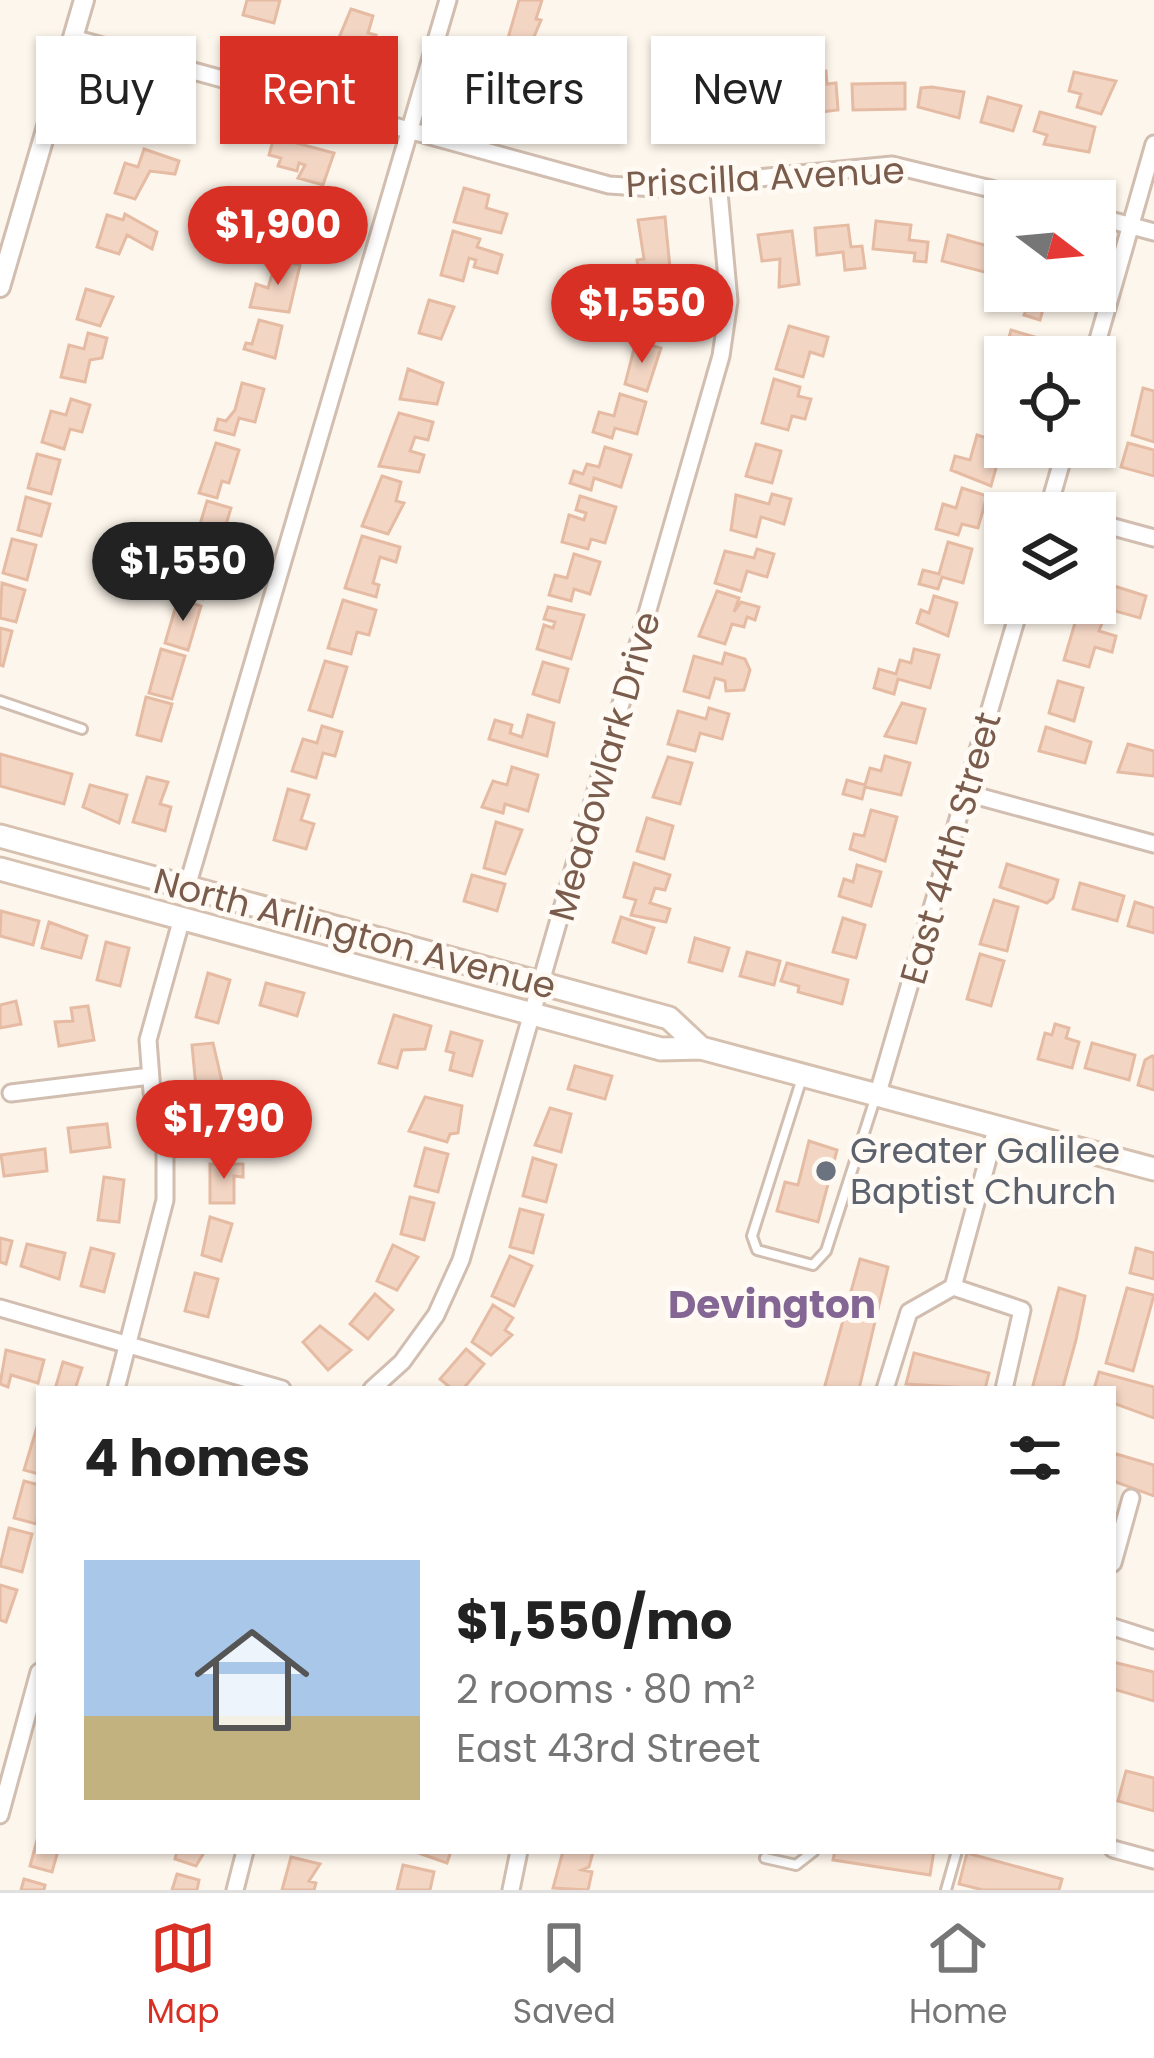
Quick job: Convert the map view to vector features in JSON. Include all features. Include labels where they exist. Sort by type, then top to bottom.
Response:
[{"type":"main road","name":"North Arlington Avenue","points":[[0,836],[669,1018],[701,1048]]},
{"type":"main road","name":"North Arlington Avenue","points":[[0,869],[661,1049],[701,1048],[1154,1168]]},
{"type":"street","points":[[74,36],[84,0]]},
{"type":"street","points":[[187,887],[448,0]]},
{"type":"street","name":"Priscilla Avenue","points":[[196,72],[622,187],[892,166],[984,188]]},
{"type":"street","points":[[2,276],[41,144]]},
{"type":"street","points":[[1099,336],[1154,144]]},
{"type":"street","name":"Meadowlark Drive","points":[[375,1386],[412,1349],[449,1292],[542,985],[721,356],[729,301],[718,181]]},
{"type":"street","points":[[1116,222],[1154,232]]},
{"type":"street","points":[[1116,528],[1154,538]]},
{"type":"street","name":"East 44th Street","points":[[878,1093],[1015,624]]},
{"type":"street","points":[[966,793],[1154,844]]},
{"type":"street","points":[[117,1386],[167,1183],[165,1141],[150,1076],[155,1004],[182,918]]},
{"type":"street","points":[[11,1093],[150,1076]]},
{"type":"street","points":[[886,1386],[909,1312],[952,1287],[997,1126]]},
{"type":"street","points":[[952,1287],[1022,1310],[1005,1386]]},
{"type":"street","points":[[0,1308],[271,1386]]},
{"type":"street","points":[[1116,1552],[1131,1498]]},
{"type":"street","points":[[1116,1628],[1154,1640]]},
{"type":"street","points":[[0,1815],[36,1683]]},
{"type":"street","points":[[1116,1850],[1154,1860]]},
{"type":"street","points":[[235,1890],[244,1854]]},
{"type":"street","points":[[511,1890],[518,1854]]},
{"type":"lane","points":[[0,701],[82,730]]},
{"type":"lane","points":[[803,1074],[752,1235],[758,1250],[793,1262],[813,1265],[826,1251],[878,1093]]},
{"type":"lane","points":[[765,1858],[796,1864],[810,1854]]},
{"type":"lane","points":[[946,1890],[956,1854]]},
{"type":"building","points":[[247,0],[280,0],[274,23],[243,15]]},
{"type":"building","points":[[519,0],[542,0],[534,36],[509,36]]},
{"type":"building","points":[[351,9],[373,16],[368,33],[376,36],[340,36]]},
{"type":"building","points":[[825,71],[827,84],[836,83],[838,110],[825,112]]},
{"type":"building","points":[[1074,72],[1116,81],[1101,114],[1077,107],[1081,94],[1069,91]]},
{"type":"building","points":[[905,83],[905,109],[853,110],[852,84]]},
{"type":"building","points":[[921,88],[964,92],[959,118],[918,107]]},
{"type":"building","points":[[988,97],[1021,106],[1013,131],[981,122]]},
{"type":"building","points":[[1040,112],[1095,127],[1089,152],[1044,144],[1047,135],[1034,131]]},
{"type":"building","points":[[272,144],[300,144],[334,153],[323,185],[298,178],[305,165],[299,163],[297,171],[278,166],[281,158],[269,155]]},
{"type":"building","points":[[144,149],[179,161],[175,174],[150,171],[135,199],[115,193],[125,163],[138,167]]},
{"type":"building","points":[[464,188],[489,195],[486,208],[507,214],[501,233],[454,222]]},
{"type":"building","points":[[295,195],[317,201],[304,247],[282,242]]},
{"type":"building","points":[[125,214],[157,232],[152,249],[127,235],[119,254],[97,247],[107,215],[123,220]]},
{"type":"building","points":[[665,217],[670,268],[639,272],[637,260],[644,259],[638,220]]},
{"type":"building","points":[[876,221],[911,225],[909,240],[928,242],[926,262],[914,261],[915,253],[873,249]]},
{"type":"building","points":[[848,225],[851,247],[862,246],[865,268],[845,270],[843,252],[817,255],[815,228]]},
{"type":"building","points":[[453,231],[480,239],[477,247],[502,255],[497,273],[474,267],[476,260],[469,258],[463,281],[441,275]]},
{"type":"building","points":[[792,231],[799,284],[779,287],[780,259],[762,261],[758,235]]},
{"type":"building","points":[[948,235],[984,245],[984,272],[942,261]]},
{"type":"building","points":[[277,258],[300,265],[289,312],[250,307],[256,284],[268,288]]},
{"type":"building","points":[[645,283],[671,287],[666,320],[636,315],[631,329],[610,323],[615,306],[631,308],[632,298],[643,299]]},
{"type":"building","points":[[86,289],[113,297],[100,326],[77,319]]},
{"type":"building","points":[[429,300],[454,307],[441,339],[419,333]]},
{"type":"building","points":[[1025,312],[1042,312],[1040,320]]},
{"type":"building","points":[[259,320],[282,326],[275,358],[244,349],[246,343],[252,344]]},
{"type":"building","points":[[789,326],[828,337],[823,356],[810,352],[803,377],[776,369]]},
{"type":"building","points":[[88,333],[107,338],[102,358],[90,360],[85,382],[61,377],[69,345],[84,349]]},
{"type":"building","points":[[636,341],[661,348],[647,391],[625,384]]},
{"type":"building","points":[[408,369],[443,383],[437,404],[400,399]]},
{"type":"building","points":[[774,379],[800,387],[798,396],[811,399],[805,419],[792,416],[788,430],[762,423]]},
{"type":"building","points":[[242,383],[264,389],[255,422],[239,418],[234,435],[215,430],[218,419],[226,421],[235,410]]},
{"type":"building","points":[[1143,388],[1154,391],[1154,442],[1132,435]]},
{"type":"building","points":[[620,394],[646,402],[637,434],[615,428],[612,438],[593,432],[599,412],[614,416]]},
{"type":"building","points":[[71,399],[90,405],[82,432],[70,429],[64,449],[42,442],[51,411],[66,415]]},
{"type":"building","points":[[399,413],[433,422],[428,440],[415,437],[410,451],[424,455],[419,472],[379,466]]},
{"type":"building","points":[[977,435],[984,437],[984,468],[996,468],[991,486],[951,470],[955,456],[970,460]]},
{"type":"building","points":[[216,443],[239,450],[229,483],[222,481],[217,498],[199,493]]},
{"type":"building","points":[[1128,443],[1154,450],[1154,476],[1121,467]]},
{"type":"building","points":[[756,444],[781,451],[772,483],[746,476]]},
{"type":"building","points":[[605,447],[631,455],[621,487],[594,478],[591,490],[570,483],[574,471],[583,474],[587,464],[599,467]]},
{"type":"building","points":[[37,454],[60,460],[51,494],[28,488]]},
{"type":"building","points":[[382,476],[401,482],[396,501],[404,503],[388,534],[362,526]]},
{"type":"building","points":[[962,488],[984,495],[978,528],[962,524],[958,535],[936,529],[943,504],[956,508]]},
{"type":"building","points":[[772,494],[791,499],[784,524],[761,517],[756,537],[731,530],[736,495],[769,504]]},
{"type":"building","points":[[580,496],[616,507],[605,543],[591,539],[588,549],[562,542],[569,515],[584,520],[586,513],[576,510]]},
{"type":"building","points":[[26,497],[50,504],[41,536],[18,530]]},
{"type":"building","points":[[207,501],[231,508],[218,551],[194,544]]},
{"type":"building","points":[[362,536],[400,547],[396,562],[380,557],[373,583],[379,585],[376,597],[345,588]]},
{"type":"building","points":[[12,539],[36,545],[27,580],[3,573]]},
{"type":"building","points":[[948,542],[972,549],[963,583],[942,577],[938,589],[919,584],[923,570],[939,574]]},
{"type":"building","points":[[757,549],[774,554],[767,577],[747,571],[741,591],[715,583],[725,551],[754,558]]},
{"type":"building","points":[[190,551],[214,558],[203,599],[178,592]]},
{"type":"building","points":[[574,554],[600,562],[590,594],[574,589],[571,601],[549,595],[555,575],[567,578]]},
{"type":"building","points":[[2,583],[25,590],[16,622],[0,618]]},
{"type":"building","points":[[1116,587],[1146,596],[1140,618],[1116,611]]},
{"type":"building","points":[[717,591],[739,598],[734,612],[741,602],[759,607],[755,620],[747,617],[744,627],[732,624],[725,644],[699,636]]},
{"type":"building","points":[[934,596],[957,603],[948,636],[917,623],[921,610],[929,613]]},
{"type":"building","points":[[178,599],[201,606],[188,650],[165,643]]},
{"type":"building","points":[[343,600],[376,610],[369,635],[357,632],[351,654],[328,648]]},
{"type":"building","points":[[548,607],[584,615],[571,659],[537,649],[544,625],[553,628],[555,622],[544,619]]},
{"type":"building","points":[[1075,624],[1102,624],[1099,631],[1116,636],[1112,652],[1095,647],[1089,667],[1064,660]]},
{"type":"building","points":[[0,628],[12,631],[3,666],[0,665]]},
{"type":"building","points":[[161,649],[185,656],[172,699],[149,693]]},
{"type":"building","points":[[914,649],[939,655],[930,688],[898,679],[894,694],[874,688],[879,669],[896,674],[900,660],[911,663]]},
{"type":"building","points":[[725,653],[745,659],[750,670],[744,690],[726,691],[725,681],[715,678],[709,698],[684,691],[694,656],[722,664]]},
{"type":"building","points":[[325,661],[347,667],[332,717],[309,710]]},
{"type":"building","points":[[543,662],[568,669],[559,702],[533,694]]},
{"type":"building","points":[[1058,681],[1083,688],[1074,721],[1049,713]]},
{"type":"building","points":[[146,697],[172,704],[161,741],[137,735]]},
{"type":"building","points":[[902,703],[925,709],[916,743],[885,736]]},
{"type":"building","points":[[709,708],[729,714],[722,739],[700,733],[695,751],[668,744],[678,711],[706,719]]},
{"type":"building","points":[[528,715],[554,723],[547,756],[489,739],[495,720],[512,725],[510,733],[522,737]]},
{"type":"building","points":[[322,726],[342,732],[335,756],[323,753],[316,778],[292,771],[303,739],[317,743]]},
{"type":"building","points":[[1046,727],[1091,742],[1085,763],[1039,751]]},
{"type":"building","points":[[1128,744],[1154,751],[1154,776],[1118,772]]},
{"type":"building","points":[[0,754],[72,774],[64,804],[0,786]]},
{"type":"building","points":[[885,756],[910,763],[901,795],[865,787],[862,799],[843,794],[847,780],[865,785],[870,768],[881,771]]},
{"type":"building","points":[[668,757],[692,763],[680,804],[653,797]]},
{"type":"building","points":[[512,767],[538,775],[528,811],[505,804],[503,813],[482,807],[493,781],[507,785]]},
{"type":"building","points":[[147,777],[168,782],[160,804],[171,807],[165,831],[133,822]]},
{"type":"building","points":[[90,785],[127,795],[119,823],[83,807]]},
{"type":"building","points":[[288,789],[309,795],[301,820],[314,824],[306,849],[274,840]]},
{"type":"building","points":[[871,810],[897,817],[885,861],[850,849],[854,834],[864,836]]},
{"type":"building","points":[[647,818],[673,826],[664,859],[637,851]]},
{"type":"building","points":[[496,822],[522,830],[505,874],[484,868]]},
{"type":"building","points":[[634,863],[670,875],[665,890],[655,888],[650,903],[670,909],[666,922],[631,915],[636,900],[624,897]]},
{"type":"building","points":[[1007,864],[1058,880],[1053,898],[1047,903],[1000,887]]},
{"type":"building","points":[[857,865],[881,872],[871,906],[839,896],[844,879],[853,882]]},
{"type":"building","points":[[472,875],[505,884],[497,911],[464,901]]},
{"type":"building","points":[[1080,883],[1124,896],[1117,921],[1073,909]]},
{"type":"building","points":[[994,900],[1018,907],[1007,951],[980,944]]},
{"type":"building","points":[[1135,902],[1154,908],[1154,933],[1128,926]]},
{"type":"building","points":[[1,911],[39,921],[33,945],[0,936]]},
{"type":"building","points":[[621,917],[654,928],[646,953],[613,942]]},
{"type":"building","points":[[843,918],[865,925],[856,958],[833,952]]},
{"type":"building","points":[[49,922],[87,936],[81,958],[42,948]]},
{"type":"building","points":[[695,938],[729,948],[722,971],[689,962]]},
{"type":"building","points":[[106,942],[129,948],[120,986],[97,980]]},
{"type":"building","points":[[747,952],[780,961],[774,985],[740,976]]},
{"type":"building","points":[[980,954],[1004,961],[991,1006],[967,999]]},
{"type":"building","points":[[787,963],[848,980],[842,1004],[798,992],[799,986],[781,981]]},
{"type":"building","points":[[208,973],[230,980],[218,1023],[196,1017]]},
{"type":"building","points":[[266,983],[304,993],[297,1016],[260,1005]]},
{"type":"building","points":[[16,1001],[21,1024],[0,1028],[0,1005]]},
{"type":"building","points":[[88,1006],[94,1040],[59,1046],[55,1022],[73,1021],[71,1008]]},
{"type":"building","points":[[394,1015],[431,1026],[425,1049],[402,1050],[397,1068],[379,1063]]},
{"type":"building","points":[[1055,1024],[1069,1028],[1066,1038],[1079,1042],[1072,1068],[1038,1059],[1045,1033],[1052,1035]]},
{"type":"building","points":[[451,1032],[482,1041],[472,1076],[450,1070],[454,1053],[446,1051]]},
{"type":"building","points":[[213,1043],[223,1086],[196,1088],[192,1045]]},
{"type":"building","points":[[1092,1043],[1135,1055],[1129,1080],[1085,1068]]},
{"type":"building","points":[[1154,1056],[1154,1090],[1138,1085],[1145,1060]]},
{"type":"building","points":[[575,1066],[612,1076],[605,1099],[568,1089]]},
{"type":"building","points":[[425,1097],[462,1106],[458,1133],[450,1134],[447,1142],[409,1131]]},
{"type":"building","points":[[229,1101],[245,1135],[216,1145],[206,1107]]},
{"type":"building","points":[[550,1108],[571,1114],[561,1152],[535,1145]]},
{"type":"building","points":[[107,1124],[110,1147],[71,1152],[68,1128]]},
{"type":"building","points":[[809,1141],[837,1150],[818,1222],[777,1211],[785,1182],[798,1185]]},
{"type":"building","points":[[425,1148],[448,1154],[438,1192],[415,1186]]},
{"type":"building","points":[[45,1149],[47,1171],[4,1176],[1,1155]]},
{"type":"building","points":[[533,1158],[556,1165],[546,1202],[523,1196]]},
{"type":"building","points":[[210,1164],[243,1164],[243,1177],[234,1176],[234,1203],[210,1203]]},
{"type":"building","points":[[104,1177],[124,1180],[119,1222],[98,1220]]},
{"type":"building","points":[[410,1197],[434,1203],[424,1240],[401,1234]]},
{"type":"building","points":[[520,1209],[543,1215],[533,1253],[510,1247]]},
{"type":"building","points":[[210,1217],[232,1224],[221,1261],[202,1255]]},
{"type":"building","points":[[0,1238],[12,1241],[6,1264],[0,1262]]},
{"type":"building","points":[[27,1244],[65,1253],[59,1279],[21,1266]]},
{"type":"building","points":[[393,1245],[418,1257],[397,1290],[377,1281]]},
{"type":"building","points":[[91,1248],[114,1254],[104,1292],[81,1286]]},
{"type":"building","points":[[1136,1248],[1154,1253],[1154,1279],[1130,1273]]},
{"type":"building","points":[[510,1256],[532,1266],[514,1306],[492,1296]]},
{"type":"building","points":[[860,1259],[888,1267],[860,1386],[825,1386]]},
{"type":"building","points":[[195,1273],[218,1279],[208,1317],[185,1311]]},
{"type":"building","points":[[1059,1288],[1085,1296],[1063,1386],[1033,1386]]},
{"type":"building","points":[[1127,1288],[1154,1295],[1133,1371],[1106,1363]]},
{"type":"building","points":[[375,1294],[393,1310],[368,1339],[350,1324]]},
{"type":"building","points":[[493,1305],[513,1318],[505,1330],[512,1335],[491,1355],[472,1342]]},
{"type":"building","points":[[320,1326],[351,1350],[328,1370],[303,1342]]},
{"type":"building","points":[[466,1349],[484,1364],[466,1386],[448,1386],[440,1379]]},
{"type":"building","points":[[6,1350],[44,1360],[38,1383],[11,1375],[8,1387],[0,1384]]},
{"type":"building","points":[[914,1353],[989,1373],[986,1386],[906,1384]]},
{"type":"building","points":[[63,1362],[82,1368],[76,1386],[56,1386]]},
{"type":"building","points":[[1099,1372],[1154,1387],[1154,1418],[1116,1404],[1116,1386],[1095,1386]]},
{"type":"building","points":[[36,1430],[36,1473],[24,1470]]},
{"type":"building","points":[[1116,1454],[1154,1465],[1154,1496],[1116,1482]]},
{"type":"building","points":[[24,1481],[36,1484],[36,1524],[14,1518]]},
{"type":"building","points":[[9,1528],[32,1534],[22,1572],[0,1566]]},
{"type":"building","points":[[0,1585],[17,1590],[6,1622],[0,1620]]},
{"type":"building","points":[[1116,1663],[1154,1672],[1154,1701],[1116,1690]]},
{"type":"building","points":[[1126,1771],[1154,1778],[1154,1811],[1118,1801]]},
{"type":"building","points":[[36,1844],[36,1854],[57,1854],[52,1872],[30,1866]]},
{"type":"building","points":[[176,1854],[203,1854],[196,1866],[175,1859]]},
{"type":"building","points":[[422,1854],[450,1854],[447,1863]]},
{"type":"building","points":[[562,1854],[592,1854],[589,1867],[582,1870],[592,1872],[588,1890],[553,1888]]},
{"type":"building","points":[[834,1854],[934,1854],[930,1875],[833,1860]]},
{"type":"building","points":[[967,1854],[1062,1879],[1059,1890],[983,1890],[959,1884]]},
{"type":"building","points":[[291,1857],[320,1864],[309,1881],[316,1883],[314,1890],[282,1890]]},
{"type":"building","points":[[403,1865],[434,1872],[430,1890],[397,1890]]},
{"type":"building","points":[[177,1874],[199,1880],[197,1890],[172,1890]]},
{"type":"building","points":[[24,1879],[45,1885],[44,1890],[21,1890]]},
{"type":"place","name":"Greater Galilee Baptist Church","points":[[826,1171]]},
{"type":"district","name":"Devington","points":[[772,1304]]}]
